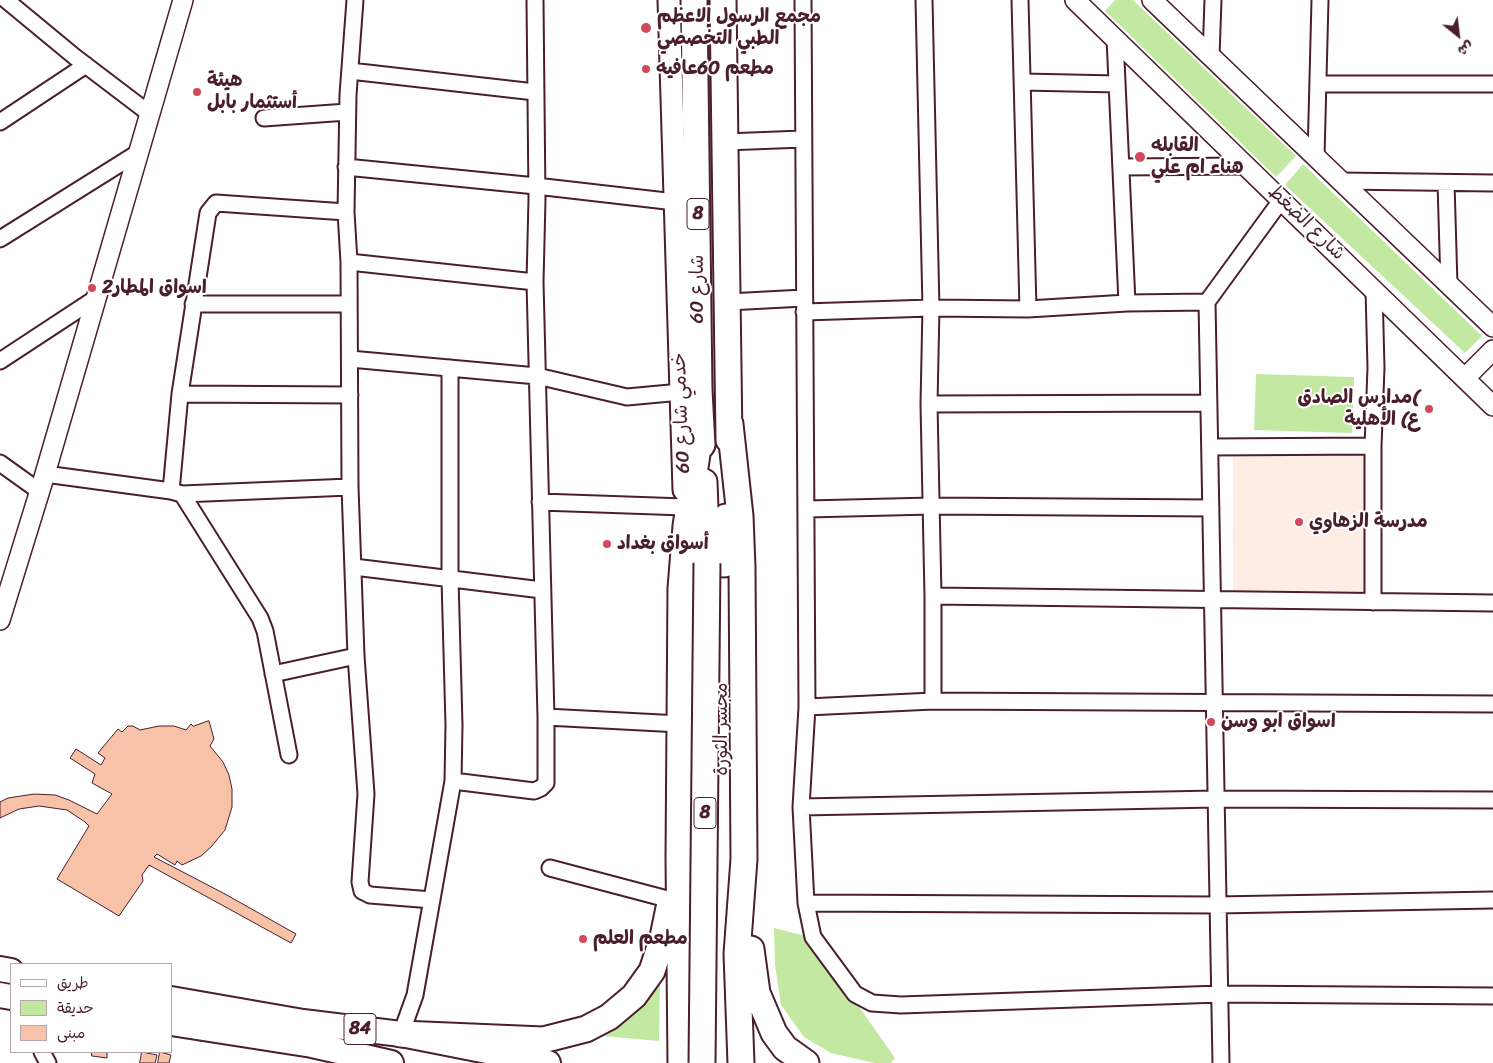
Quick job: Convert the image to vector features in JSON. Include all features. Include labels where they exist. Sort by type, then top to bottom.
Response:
[{"type":"highway","name":"شارع 60","points":[[694,0],[701,428]]},
{"type":"highway","name":"شارع 60","points":[[723,0],[730,424]]},
{"type":"highway","points":[[730,424],[740,516],[744,859],[751,946],[757,993],[774,1033],[786,1048],[806,1063]]},
{"type":"highway","name":"مجسر الثورة","points":[[702,1063],[715,564],[730,424]]},
{"type":"highway","points":[[681,1063],[679,857],[681,588],[685,517],[701,428]]},
{"type":"highway","name":"مجسر الثورة","points":[[701,428],[715,564],[719,1063]]},
{"type":"highway","points":[[400,1034],[543,1040],[586,1029],[609,1017],[634,996],[652,971],[663,937],[679,857]]},
{"type":"highway","points":[[741,1063],[737,954],[744,859]]},
{"type":"highway","points":[[680,954],[684,970],[696,978],[709,980],[728,972],[737,954]]},
{"type":"main road","name":"خدمي شارع 60","points":[[669,0],[685,517]]},
{"type":"main road","name":"84","points":[[172,999],[313,1035],[391,1063]]},
{"type":"main road","name":"84","points":[[172,1022],[313,1035],[400,1034],[548,1063]]},
{"type":"street","points":[[6,0],[86,66],[150,114]]},
{"type":"street","points":[[0,620],[183,0]]},
{"type":"street","points":[[355,0],[348,112],[346,212],[349,262],[350,487],[356,656],[366,794],[360,882],[362,892],[370,895],[432,900]]},
{"type":"street","points":[[453,781],[534,791],[546,783],[535,282],[535,0]]},
{"type":"street","points":[[659,0],[669,0]]},
{"type":"street","points":[[803,0],[807,707],[801,807],[806,903],[808,921],[813,937],[854,994],[872,1003],[901,1005],[1220,994],[1493,996]]},
{"type":"street","points":[[924,0],[931,308],[929,404],[934,596],[933,701]]},
{"type":"street","points":[[1020,0],[1028,309]]},
{"type":"street","name":"شارع الضغط","points":[[1075,0],[1493,406]]},
{"type":"street","points":[[1152,0],[1493,327]]},
{"type":"street","points":[[1211,57],[1213,0]]},
{"type":"street","points":[[1316,157],[1320,0]]},
{"type":"street","points":[[1115,38],[1127,303]]},
{"type":"street","points":[[0,122],[86,66]]},
{"type":"street","points":[[350,71],[536,92]]},
{"type":"street","points":[[1023,82],[1117,84]]},
{"type":"street","points":[[1319,84],[1493,84]]},
{"type":"street","points":[[264,118],[348,112]]},
{"type":"street","points":[[725,142],[803,139]]},
{"type":"street","points":[[0,239],[139,152]]},
{"type":"street","points":[[1121,167],[1248,166]]},
{"type":"street","points":[[346,167],[675,202]]},
{"type":"street","points":[[1341,181],[1493,184]]},
{"type":"street","points":[[1446,183],[1449,285]]},
{"type":"street","points":[[1221,1063],[1207,302],[1282,199]]},
{"type":"street","points":[[289,754],[265,631],[260,618],[176,492],[180,394],[208,213],[216,203],[346,212]]},
{"type":"street","points":[[349,262],[535,282]]},
{"type":"street","points":[[1373,602],[1373,446],[1376,368],[1374,289]]},
{"type":"street","points":[[0,361],[96,298]]},
{"type":"street","points":[[728,302],[1028,309],[1127,303],[1207,302]]},
{"type":"street","points":[[193,304],[349,304]]},
{"type":"street","points":[[1465,378],[1493,350]]},
{"type":"street","points":[[350,359],[537,376],[627,397],[681,392]]},
{"type":"street","points":[[400,1034],[415,995],[453,781],[454,725],[450,579],[450,368]]},
{"type":"street","points":[[180,394],[350,395]]},
{"type":"street","points":[[929,404],[1209,403]]},
{"type":"street","points":[[1210,447],[1373,446]]},
{"type":"street","points":[[0,463],[42,482],[176,492],[350,487]]},
{"type":"street","points":[[540,502],[685,517]]},
{"type":"street","points":[[807,509],[932,506],[1211,508]]},
{"type":"street","points":[[354,567],[542,590]]},
{"type":"street","points":[[934,596],[1493,603]]},
{"type":"street","points":[[273,674],[356,656]]},
{"type":"street","points":[[807,707],[933,701],[1493,704]]},
{"type":"street","points":[[546,717],[680,724]]},
{"type":"street","points":[[801,807],[1216,799],[1493,800]]},
{"type":"street","points":[[550,868],[671,900]]},
{"type":"street","points":[[806,903],[1218,905],[1493,900]]},
{"type":"shaded area","name":"مدرسة الزهاوي","points":[[1367,451],[1364,596],[1233,591],[1233,454]]},
{"type":"green space","points":[[1115,0],[1133,0],[1296,156],[1276,177],[1105,11]]},
{"type":"green space","points":[[1303,164],[1482,336],[1465,353],[1285,185]]},
{"type":"green space","points":[[1256,374],[1354,377],[1352,433],[1254,430]]},
{"type":"green space","points":[[774,928],[810,937],[895,1058],[891,1063],[874,1063],[831,1053],[804,1037],[781,1005],[775,965]]},
{"type":"green space","points":[[660,974],[659,1041],[592,1035]]},
{"type":"building","points":[[209,721],[214,739],[210,746],[223,762],[229,775],[232,789],[232,807],[225,830],[201,856],[182,865],[177,861],[175,865],[157,854],[154,857],[296,934],[291,943],[149,865],[142,875],[143,881],[119,916],[57,879],[89,826],[85,822],[67,810],[39,806],[19,809],[0,818],[0,802],[8,798],[34,794],[55,795],[97,814],[112,794],[92,783],[95,774],[70,758],[76,749],[101,765],[105,758],[98,753],[118,729],[122,732],[128,726],[133,726],[140,730],[159,726],[174,726],[186,730],[191,724],[193,726]]},
{"type":"building","points":[[92,1053],[107,1053],[107,1058],[92,1056]]},
{"type":"building","points":[[142,1053],[157,1055],[155,1063],[140,1063]]},
{"type":"building","points":[[160,1053],[171,1055],[169,1063],[158,1063]]},
{"type":"place","name":"مجمع الرسول الاعظم الطبي التخصصي","points":[[646,28]]},
{"type":"place","name":"مطعم 60عافيه","points":[[646,69]]},
{"type":"place","name":"هيئة أستثمار بابل","points":[[197,92]]},
{"type":"place","name":"القابله هناء ام علي","points":[[1140,157]]},
{"type":"place","name":"اسواق المطار2","points":[[92,288]]},
{"type":"place","name":"مدارس الصادق( ع) الأهلية","points":[[1429,409]]},
{"type":"place","name":"مدرسة الزهاوي","points":[[1299,522]]},
{"type":"place","name":"أسواق بغداد","points":[[607,544]]},
{"type":"place","name":"اسواق ابو وسن","points":[[1211,722]]},
{"type":"place","name":"مطعم العلم","points":[[583,939]]}]
